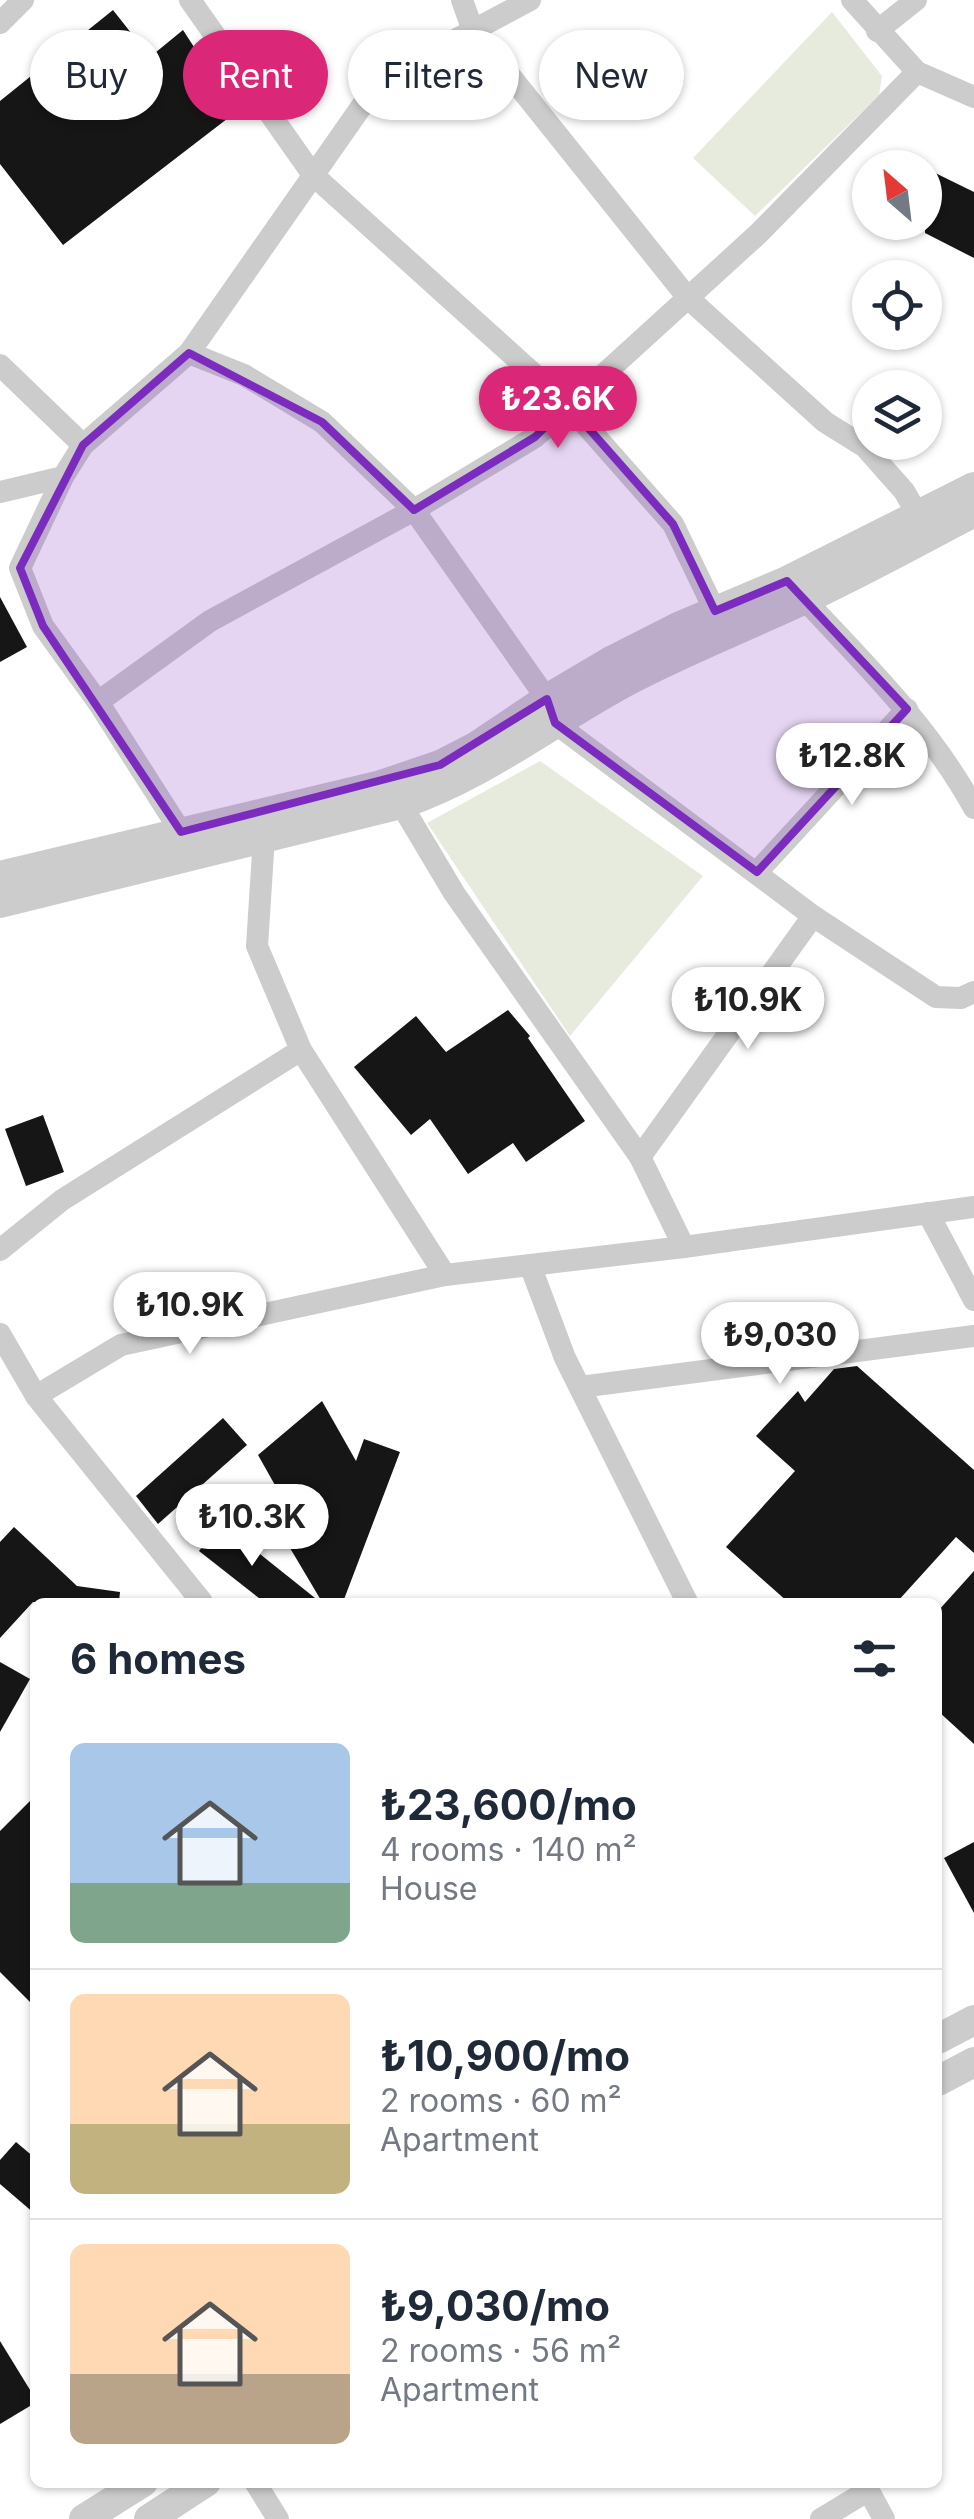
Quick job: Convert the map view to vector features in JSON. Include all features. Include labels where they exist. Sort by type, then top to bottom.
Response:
[{"type":"street","points":[[0,22],[22,0]]},
{"type":"street","points":[[190,0],[313,175],[568,405],[672,524],[715,612]]},
{"type":"street","points":[[462,0],[472,28],[688,298],[825,422],[865,447],[904,491],[918,515]]},
{"type":"street","points":[[181,832],[98,702],[42,626],[20,568],[62,476],[83,445],[189,353],[380,80],[530,0]]},
{"type":"street","points":[[852,0],[917,72],[974,96]]},
{"type":"street","points":[[877,32],[916,0]]},
{"type":"street","points":[[98,702],[210,621],[414,510],[535,437],[758,234],[917,72]]},
{"type":"street","points":[[189,353],[244,374],[322,422],[414,510],[551,711],[813,916],[936,996],[961,998],[974,992]]},
{"type":"street","points":[[0,365],[83,445]]},
{"type":"street","points":[[0,492],[62,476]]},
{"type":"street","points":[[0,876],[381,786],[440,765],[700,643],[918,515],[974,487]]},
{"type":"street","points":[[0,904],[401,804],[442,790],[480,771],[613,660],[715,612],[796,590],[974,512]]},
{"type":"street","points":[[796,590],[907,708],[951,766],[974,808]]},
{"type":"street","points":[[757,872],[907,708]]},
{"type":"street","points":[[401,804],[454,894],[640,1157],[684,1247]]},
{"type":"street","points":[[264,837],[257,946],[301,1050],[445,1275]]},
{"type":"street","points":[[640,1157],[813,916]]},
{"type":"street","points":[[0,1250],[62,1200],[301,1050]]},
{"type":"street","points":[[36,1396],[122,1345],[445,1275],[974,1207]]},
{"type":"street","points":[[928,1212],[974,1300]]},
{"type":"street","points":[[530,1265],[565,1358],[685,1598]]},
{"type":"street","points":[[0,1334],[36,1396],[199,1598]]},
{"type":"street","points":[[580,1387],[974,1336]]},
{"type":"street","points":[[942,2038],[974,2020]]},
{"type":"street","points":[[942,2079],[974,2062]]},
{"type":"street","points":[[84,2519],[133,2488]]},
{"type":"street","points":[[149,2519],[197,2488]]},
{"type":"street","points":[[259,2488],[278,2519]]},
{"type":"street","points":[[821,2519],[863,2488]]},
{"type":"street","points":[[867,2488],[884,2519]]},
{"type":"highlighted area","points":[[189,353],[322,422],[414,510],[535,437],[568,405],[673,524],[715,611],[787,581],[907,709],[757,872],[555,723],[547,699],[440,765],[181,832],[43,626],[20,568],[83,445]]},
{"type":"shaded area","points":[[832,12],[882,76],[879,95],[755,216],[693,158]]},
{"type":"shaded area","points":[[540,761],[703,876],[570,1036],[427,823]]},
{"type":"building","points":[[113,10],[129,30],[88,30]]},
{"type":"building","points":[[183,30],[183,120],[226,120],[63,245],[0,164],[0,101],[30,77],[30,120],[163,120],[163,46]]},
{"type":"building","points":[[942,176],[974,192],[974,258],[939,240],[942,240]]},
{"type":"building","points":[[0,597],[27,647],[0,662]]},
{"type":"building","points":[[508,1010],[530,1036],[585,1121],[526,1162],[513,1143],[468,1174],[430,1119],[411,1135],[354,1067],[416,1016],[446,1052]]},
{"type":"building","points":[[43,1115],[64,1172],[26,1186],[5,1129]]},
{"type":"building","points":[[857,1366],[974,1470],[974,1553],[956,1537],[901,1598],[783,1598],[726,1547],[795,1471],[756,1436],[798,1391],[805,1402],[834,1369]]},
{"type":"building","points":[[322,1401],[356,1461],[364,1439],[400,1452],[345,1598],[320,1598],[277,1526],[289,1510],[258,1455]]},
{"type":"building","points":[[223,1418],[247,1445],[158,1524],[136,1496]]},
{"type":"building","points":[[221,1523],[315,1598],[259,1598],[199,1551]]},
{"type":"building","points":[[14,1527],[77,1586],[120,1592],[119,1598],[30,1598],[30,1605],[0,1638],[0,1542]]},
{"type":"building","points":[[974,1571],[974,1744],[942,1715],[942,1607]]},
{"type":"building","points":[[0,1662],[30,1679],[0,1732]]},
{"type":"building","points":[[30,1801],[30,2002],[0,1972],[0,1831]]},
{"type":"building","points":[[974,1842],[974,1913],[944,1858]]},
{"type":"building","points":[[16,2142],[30,2154],[30,2210],[0,2184],[0,2160]]},
{"type":"building","points":[[0,2341],[30,2390],[30,2406],[0,2424]]}]
